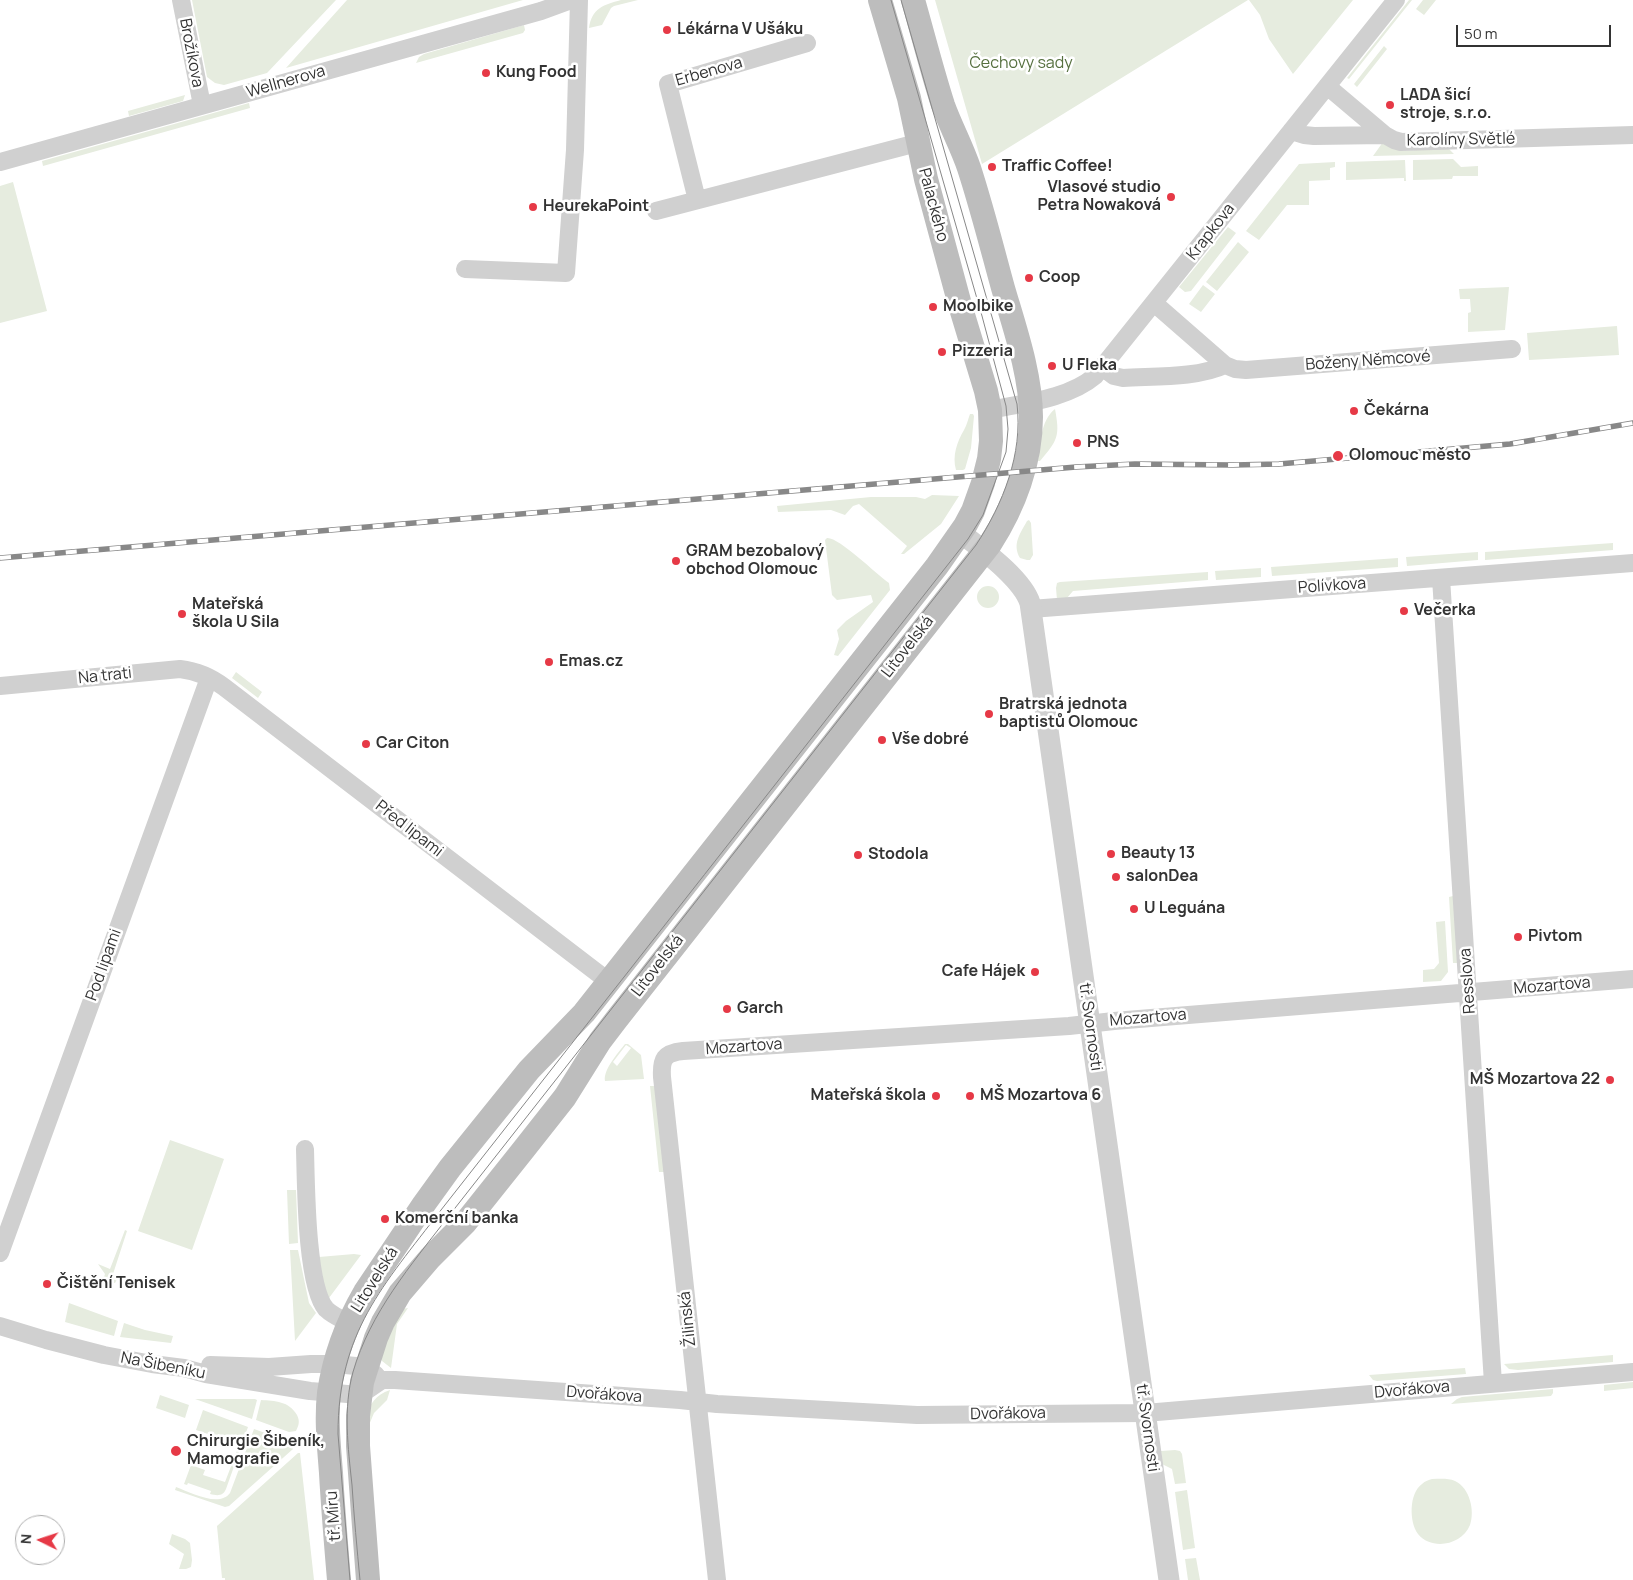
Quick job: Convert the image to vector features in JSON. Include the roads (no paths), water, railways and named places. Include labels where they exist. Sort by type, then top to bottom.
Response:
[{"type":"main road","name":"Palackého","points":[[880,0],[909,98],[926,179],[973,353],[985,384],[990,410]]},
{"type":"main road","points":[[913,0],[944,106],[968,167],[977,197],[1010,313],[1029,389],[1030,402]]},
{"type":"main road","name":"Litovelská","points":[[360,1395],[374,1374],[374,1344],[383,1322],[400,1293],[430,1258],[465,1223],[565,1097],[600,1041],[616,1020],[984,551],[1000,528],[1017,492],[1023,471],[1029,440],[1030,402]]},
{"type":"main road","name":"Litovelská","points":[[329,1392],[335,1364],[357,1306],[376,1273],[440,1182],[529,1070],[584,1013],[903,610],[961,533],[973,511],[986,474],[990,441],[990,410]]},
{"type":"main road","name":"tř. Míru","points":[[329,1392],[328,1434],[339,1580]]},
{"type":"main road","name":"tř. Míru","points":[[360,1395],[358,1446],[368,1580]]},
{"type":"street","name":"Brožíkova","points":[[181,0],[202,105]]},
{"type":"street","name":"Wellnerova","points":[[0,162],[541,11],[571,0]]},
{"type":"street","points":[[465,269],[566,273],[574,150],[579,0]]},
{"type":"street","name":"Krapkova","points":[[990,410],[1074,390],[1088,382],[1154,303],[1396,0]]},
{"type":"street","name":"Erbenova","points":[[697,200],[668,84],[807,43]]},
{"type":"street","points":[[1327,86],[1384,135]]},
{"type":"street","name":"Karolíny Světlé","points":[[1290,131],[1314,136],[1384,135],[1394,140],[1408,142],[1633,135]]},
{"type":"street","points":[[656,212],[918,143]]},
{"type":"street","name":"Boženy Němcové","points":[[1154,303],[1225,365],[1234,369],[1246,370],[1512,349]]},
{"type":"street","name":"Boženy Němcové","points":[[1102,367],[1114,376],[1123,378],[1202,372],[1216,370],[1225,365]]},
{"type":"street","points":[[961,533],[984,551]]},
{"type":"street","name":"tř. Svornosti","points":[[984,551],[1007,572],[1024,592],[1031,609],[1169,1580]]},
{"type":"street","name":"Polívkova","points":[[1031,609],[1633,563]]},
{"type":"street","name":"Resslova","points":[[1440,578],[1469,994],[1493,1383]]},
{"type":"street","name":"Na trati","points":[[0,686],[175,669],[195,671],[209,678]]},
{"type":"street","name":"Před lipami","points":[[209,678],[224,686],[608,981]]},
{"type":"street","name":"Pod lipami","points":[[0,1253],[209,678]]},
{"type":"street","name":"Mozartova","points":[[664,1058],[673,1053],[683,1051],[1090,1024],[1633,979]]},
{"type":"street","name":"Žilinská","points":[[664,1058],[662,1077],[717,1580]]},
{"type":"street","name":"Litovelská","points":[[305,1149],[310,1246],[319,1296],[332,1314],[349,1323]]},
{"type":"street","name":"Na Šibeníku","points":[[0,1326],[104,1355],[184,1368],[214,1376],[310,1391],[360,1395]]},
{"type":"street","name":"Dvořákova","points":[[184,1368],[204,1365],[270,1367],[335,1364],[374,1374],[426,1382],[717,1404],[862,1413],[917,1414],[1145,1413],[1633,1372]]},
{"type":"tram line","points":[[350,1580],[338,1434],[340,1398],[346,1367],[355,1338],[368,1312],[400,1263],[441,1210],[968,539],[983,515],[1006,452],[1008,429],[1006,406],[891,0]]},
{"type":"tram line","points":[[360,1580],[348,1442],[348,1400],[353,1372],[360,1350],[381,1310],[393,1290],[448,1217],[976,545],[995,513],[1009,478],[1017,441],[1017,404],[901,0]]},
{"type":"railway","points":[[0,558],[1076,467],[1135,464],[1279,464],[1510,444],[1633,423]]},
{"type":"place","name":"Lékárna V Ušáku","points":[[667,30]]},
{"type":"place","name":"Kung Food","points":[[486,73]]},
{"type":"place","name":"LADA šicí stroje, s.r.o.","points":[[1390,105]]},
{"type":"place","name":"Traffic Coffee!","points":[[992,167]]},
{"type":"place","name":"Vlasové studio Petra Nowaková","points":[[1171,197]]},
{"type":"place","name":"HeurekaPoint","points":[[533,207]]},
{"type":"place","name":"Coop","points":[[1029,278]]},
{"type":"place","name":"Moolbike","points":[[933,307]]},
{"type":"place","name":"Pizzeria","points":[[942,352]]},
{"type":"place","name":"U Fleka","points":[[1052,366]]},
{"type":"place","name":"Čekárna","points":[[1354,411]]},
{"type":"place","name":"PNS","points":[[1077,443]]},
{"type":"place","name":"Olomouc město","points":[[1338,456]]},
{"type":"place","name":"GRAM bezobalový obchod Olomouc","points":[[676,561]]},
{"type":"place","name":"Večerka","points":[[1404,611]]},
{"type":"place","name":"Mateřská škola U Sila","points":[[182,614]]},
{"type":"place","name":"Emas.cz","points":[[549,662]]},
{"type":"place","name":"Bratrská jednota baptistů Olomouc","points":[[989,714]]},
{"type":"place","name":"Vše dobré","points":[[882,740]]},
{"type":"place","name":"Car Citon","points":[[366,744]]},
{"type":"place","name":"Beauty 13","points":[[1111,854]]},
{"type":"place","name":"Stodola","points":[[858,855]]},
{"type":"place","name":"salonDea","points":[[1116,877]]},
{"type":"place","name":"U Leguána","points":[[1134,909]]},
{"type":"place","name":"Pivtom","points":[[1518,937]]},
{"type":"place","name":"Cafe Hájek","points":[[1035,972]]},
{"type":"place","name":"Garch","points":[[727,1009]]},
{"type":"place","name":"MŠ Mozartova 22","points":[[1610,1080]]},
{"type":"place","name":"Mateřská škola","points":[[936,1096]]},
{"type":"place","name":"MŠ Mozartova 6","points":[[970,1096]]},
{"type":"place","name":"Komerční banka","points":[[385,1219]]},
{"type":"place","name":"Čištění Tenisek","points":[[47,1284]]},
{"type":"place","name":"Chirurgie Šibeník, Mamografie","points":[[176,1451]]},
{"type":"park label","name":"Čechovy sady","points":[[1021,64]]}]
